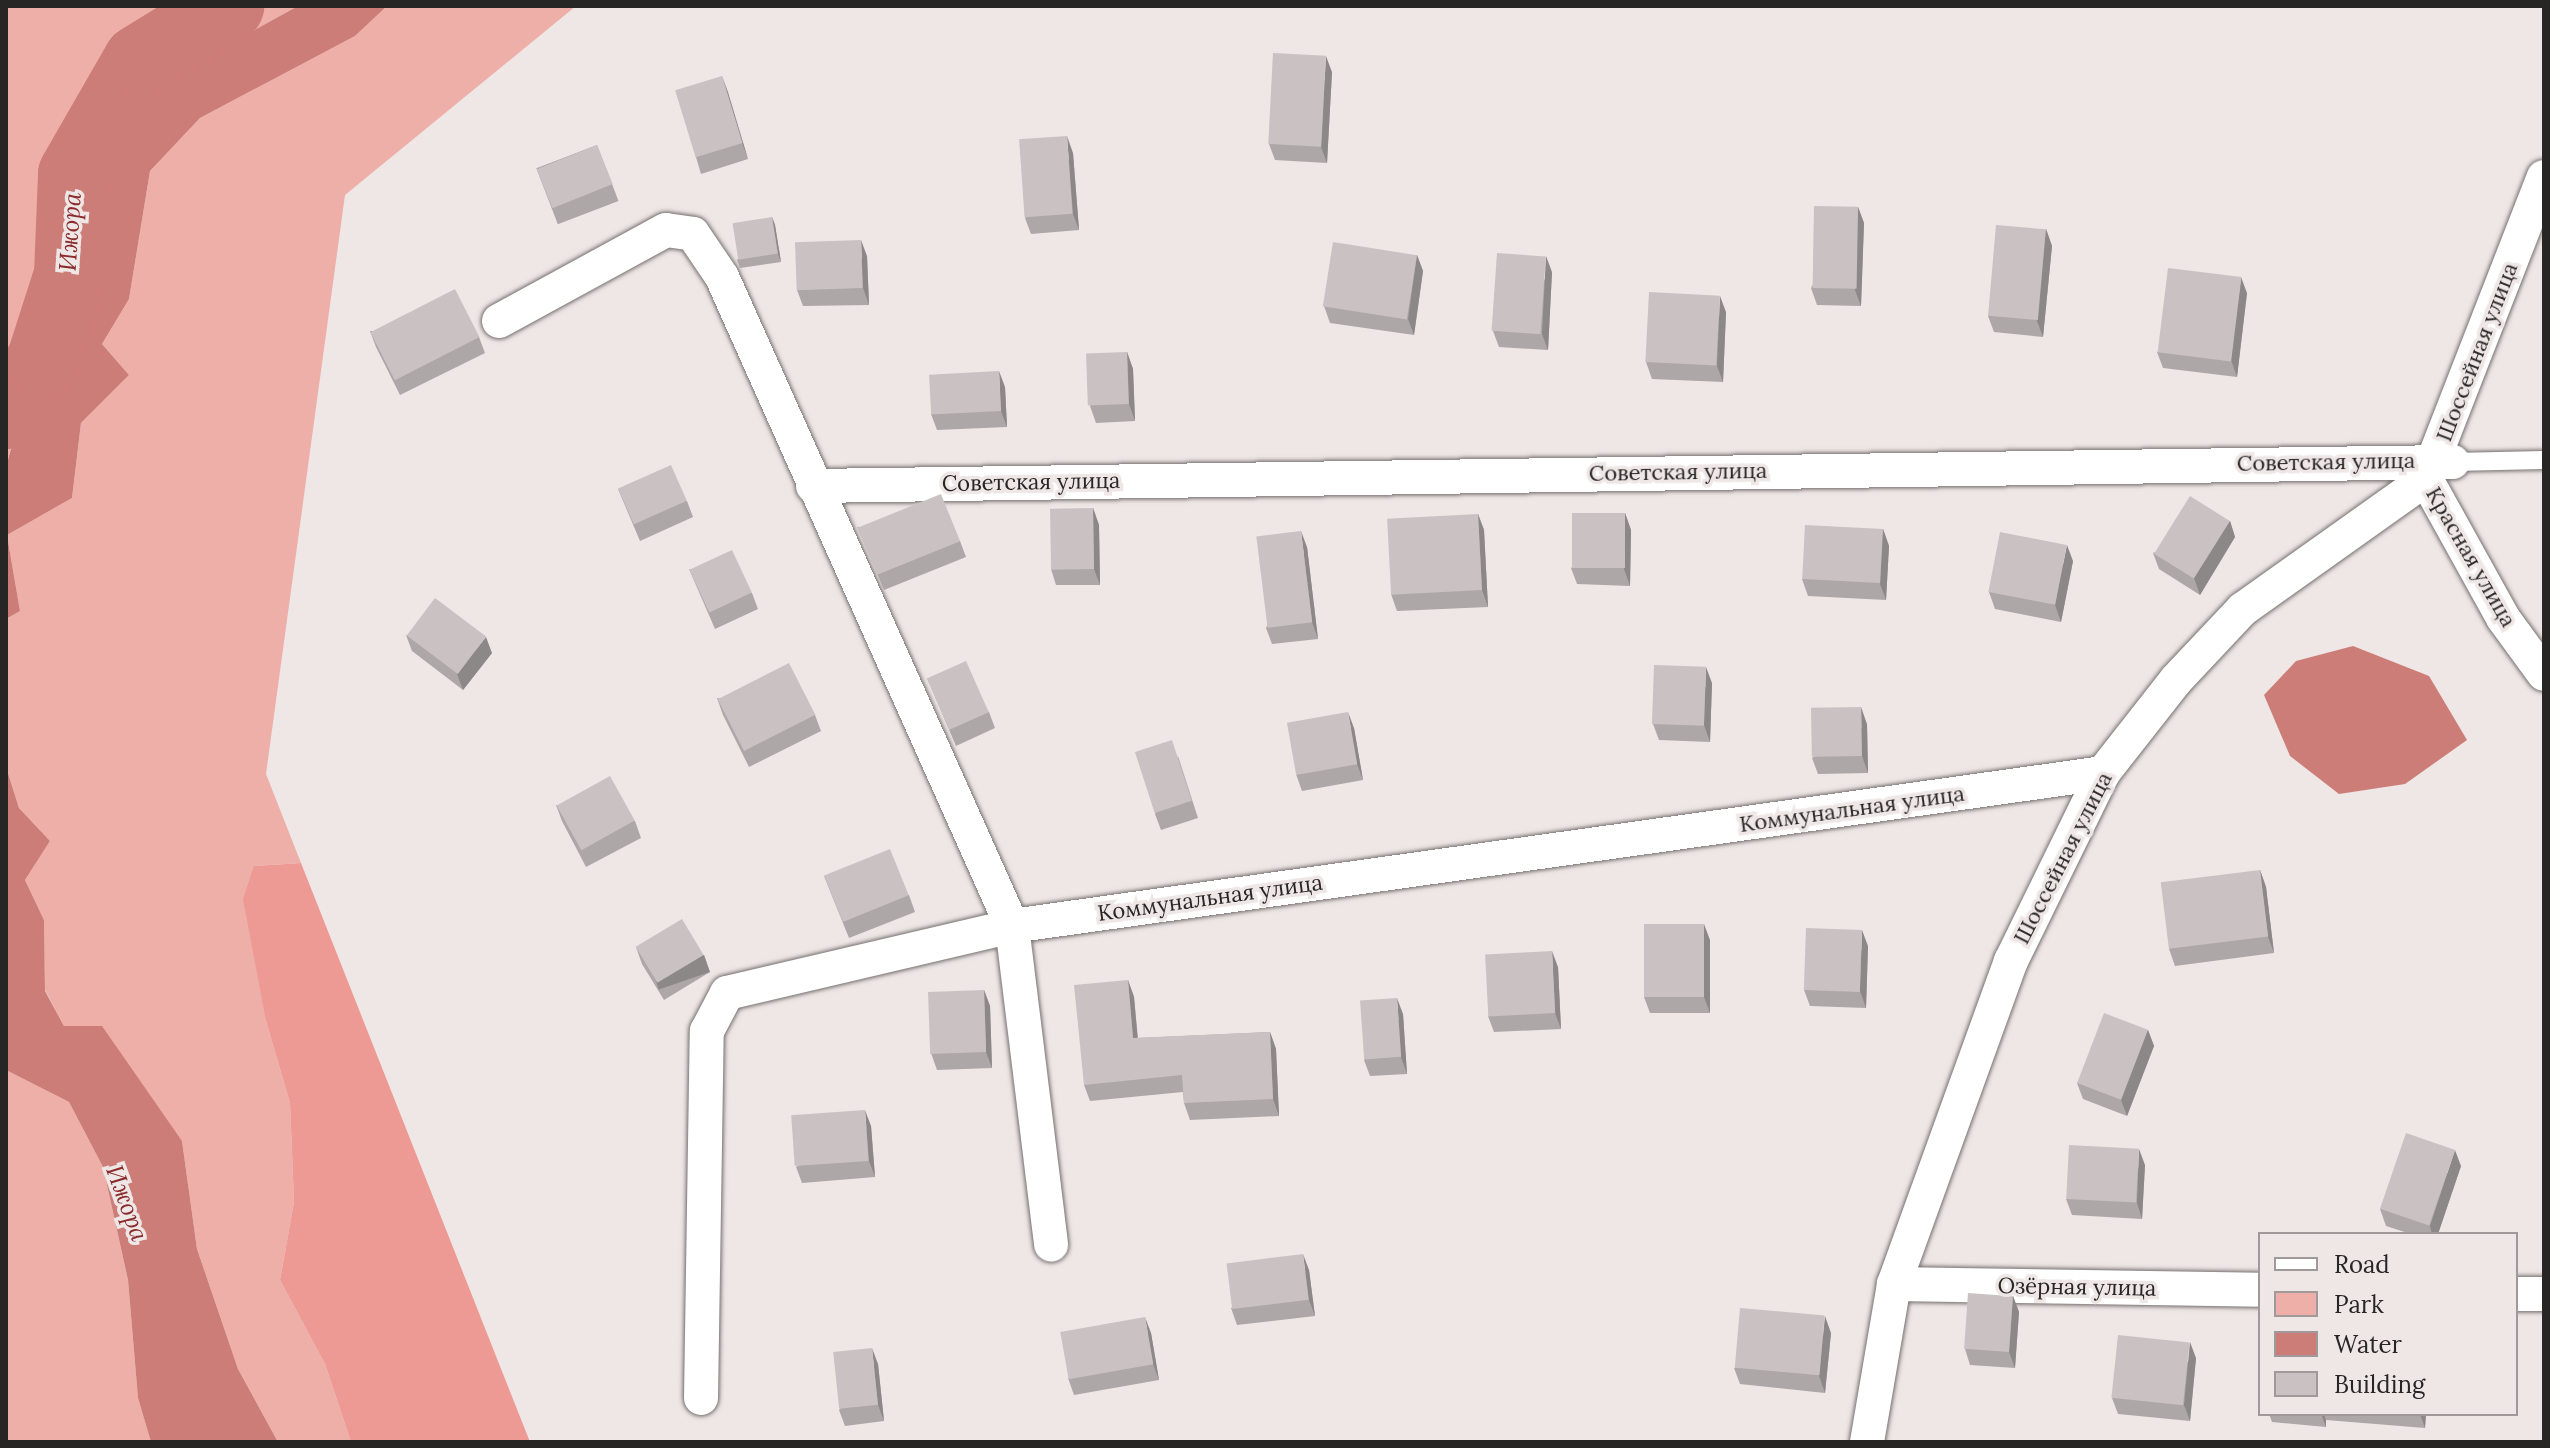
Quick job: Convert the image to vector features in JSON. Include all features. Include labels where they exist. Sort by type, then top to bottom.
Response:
[{"type":"street","name":"Шоссейная улица","points":[[1867,1442],[1894,1284],[2011,961],[2103,773],[2176,680],[2243,609],[2438,468],[2449,412],[2501,292],[2544,177]]},
{"type":"street","points":[[499,321],[666,230],[693,234],[722,277],[1012,926],[1051,1245]]},
{"type":"street","name":"Советская улица","points":[[813,486],[2438,468]]},
{"type":"street","name":"Красная улица","points":[[2438,468],[2503,618],[2544,674]]},
{"type":"street","name":"Коммунальная улица","points":[[701,1398],[707,1031],[727,993],[1012,926],[2103,773]]},
{"type":"street","name":"Озёрная улица","points":[[1894,1284],[2258,1290]]},
{"type":"street","points":[[2518,1294],[2544,1294]]},
{"type":"lane","name":"Советская улица","points":[[2438,468],[2544,460]]},
{"type":"green space","points":[[6,6],[298,6],[251,32],[159,65],[38,343],[6,467]]},
{"type":"green space","points":[[387,6],[576,6],[345,195],[266,774],[301,863],[254,866],[266,1021],[290,1103],[294,1202],[280,1280],[325,1364],[351,1442],[278,1442],[238,1369],[197,1249],[182,1141],[64,1026],[45,990],[44,920],[25,880],[50,841],[19,808],[6,767],[6,619],[20,611],[7,535],[72,498],[81,423],[129,375],[102,344],[129,299],[150,171],[200,118],[355,36]]},
{"type":"green space","points":[[6,1070],[69,1102],[103,1167],[128,1280],[138,1398],[151,1442],[6,1442]]},
{"type":"shaded area","points":[[301,863],[530,1442],[351,1442],[325,1364],[280,1280],[294,1202],[290,1103],[266,1021],[243,899],[254,866]]},
{"type":"water","points":[[298,6],[387,6],[355,36],[200,118],[150,171],[129,299],[102,344],[129,375],[81,423],[72,498],[7,535],[20,611],[6,619],[6,467],[91,158],[159,65],[251,32]]},
{"type":"water","points":[[2353,646],[2429,676],[2467,740],[2405,784],[2339,794],[2290,756],[2264,695],[2296,661]]},
{"type":"water","points":[[6,767],[19,808],[50,841],[25,880],[44,920],[45,991],[64,1026],[102,1026],[182,1141],[197,1249],[238,1369],[278,1442],[151,1442],[138,1398],[128,1280],[103,1167],[69,1102],[6,1070]]},
{"type":"building","points":[[1273,53],[1326,56],[1321,147],[1268,144]]},
{"type":"building","points":[[722,76],[742,143],[696,157],[675,90]]},
{"type":"building","points":[[1067,136],[1072,214],[1025,217],[1019,139]]},
{"type":"building","points":[[597,145],[613,184],[552,208],[537,169]]},
{"type":"building","points":[[1814,206],[1858,207],[1857,289],[1813,288]]},
{"type":"building","points":[[772,217],[778,254],[738,260],[732,223]]},
{"type":"building","points":[[1996,225],[2046,229],[2038,320],[1988,316]]},
{"type":"building","points":[[861,240],[863,288],[797,290],[795,242]]},
{"type":"building","points":[[1333,242],[1417,255],[1407,319],[1323,306]]},
{"type":"building","points":[[1497,253],[1546,256],[1540,334],[1492,331]]},
{"type":"building","points":[[2168,268],[2241,277],[2231,361],[2158,352]]},
{"type":"building","points":[[455,289],[480,337],[395,380],[370,332]]},
{"type":"building","points":[[1649,292],[1720,296],[1716,366],[1645,362]]},
{"type":"building","points":[[1127,352],[1129,404],[1088,405],[1086,353]]},
{"type":"building","points":[[999,371],[1001,411],[931,415],[929,375]]},
{"type":"building","points":[[671,465],[687,501],[634,524],[618,489]]},
{"type":"building","points":[[941,494],[960,541],[877,575],[858,528]]},
{"type":"building","points":[[2190,496],[2230,521],[2194,579],[2154,554]]},
{"type":"building","points":[[1093,508],[1094,569],[1051,570],[1050,509]]},
{"type":"building","points":[[1572,513],[1625,513],[1625,568],[1572,568]]},
{"type":"building","points":[[1478,514],[1482,590],[1391,595],[1387,519]]},
{"type":"building","points":[[1805,525],[1883,529],[1880,583],[1802,579]]},
{"type":"building","points":[[1301,531],[1312,622],[1268,628],[1256,536]]},
{"type":"building","points":[[2000,532],[2067,545],[2055,605],[1988,592]]},
{"type":"building","points":[[732,550],[752,593],[709,612],[689,570]]},
{"type":"building","points":[[435,598],[486,637],[458,674],[407,636]]},
{"type":"building","points":[[966,661],[989,712],[949,730],[927,678]]},
{"type":"building","points":[[789,663],[815,715],[744,751],[718,699]]},
{"type":"building","points":[[1654,665],[1706,667],[1704,726],[1652,724]]},
{"type":"building","points":[[1861,707],[1862,756],[1812,757],[1811,708]]},
{"type":"building","points":[[1348,712],[1357,764],[1296,775],[1287,723]]},
{"type":"building","points":[[1172,740],[1192,801],[1155,813],[1135,752]]},
{"type":"building","points":[[610,776],[635,821],[581,850],[557,806]]},
{"type":"building","points":[[890,849],[909,895],[843,922],[824,876]]},
{"type":"building","points":[[2260,870],[2268,937],[2169,949],[2161,882]]},
{"type":"building","points":[[682,919],[704,955],[657,983],[636,947]]},
{"type":"building","points":[[1644,924],[1704,924],[1704,997],[1644,997]]},
{"type":"building","points":[[1806,928],[1862,930],[1860,992],[1804,990]]},
{"type":"building","points":[[1552,951],[1555,1013],[1488,1016],[1485,955]]},
{"type":"building","points":[[1128,980],[1133,1038],[1270,1032],[1273,1099],[1184,1103],[1182,1075],[1084,1085],[1074,985]]},
{"type":"building","points":[[984,990],[986,1052],[930,1054],[928,992]]},
{"type":"building","points":[[1397,998],[1401,1057],[1364,1059],[1360,1001]]},
{"type":"building","points":[[2104,1013],[2148,1030],[2121,1100],[2077,1083]]},
{"type":"building","points":[[865,1110],[869,1161],[795,1166],[791,1115]]},
{"type":"building","points":[[2406,1133],[2455,1150],[2429,1226],[2380,1209]]},
{"type":"building","points":[[2069,1145],[2139,1149],[2136,1203],[2066,1199]]},
{"type":"building","points":[[1303,1254],[1309,1300],[1232,1309],[1227,1263]]},
{"type":"building","points":[[1968,1293],[2013,1296],[2009,1352],[1964,1349]]},
{"type":"building","points":[[1740,1308],[1825,1315],[1819,1375],[1735,1368]]},
{"type":"building","points":[[1145,1317],[1153,1364],[1069,1379],[1060,1332]]},
{"type":"building","points":[[2118,1335],[2190,1343],[2183,1405],[2111,1398]]},
{"type":"building","points":[[872,1348],[878,1405],[839,1409],[833,1352]]},
{"type":"waterway","name":"Ижора","points":[[6,413],[42,362],[70,275],[74,174],[139,61],[228,6]]}]
